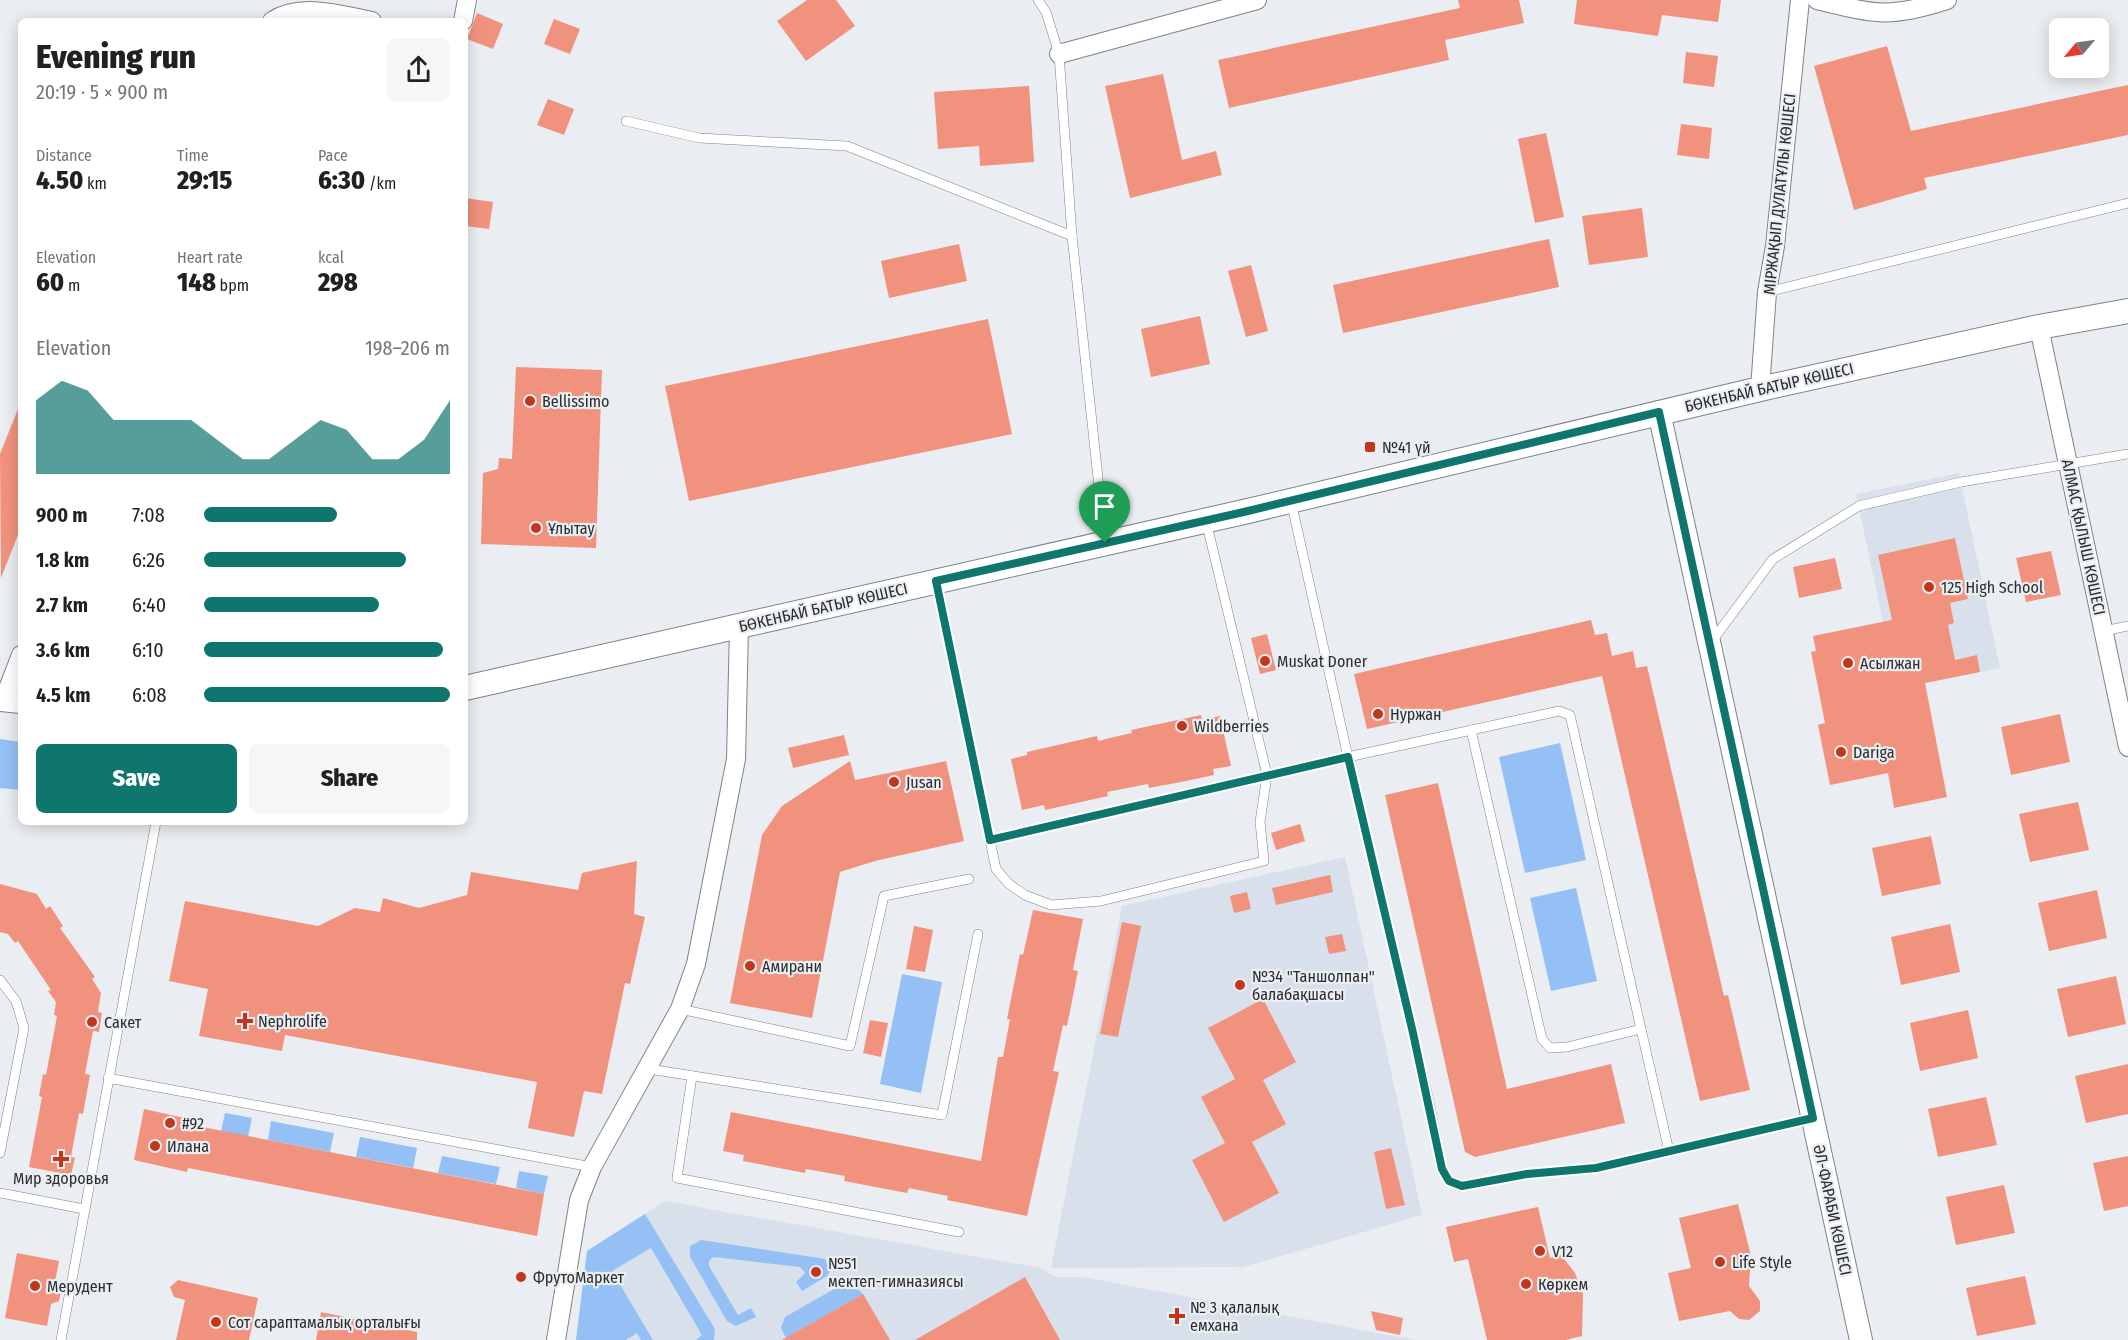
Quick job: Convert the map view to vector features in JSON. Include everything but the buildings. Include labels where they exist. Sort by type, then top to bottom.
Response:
[{"type":"main road","name":"БӨКЕНБАЙ БАТЫР КӨШЕСІ","points":[[468,687],[1206,521],[1760,389],[2039,327],[2128,311]]},
{"type":"street","points":[[464,18],[467,0]]},
{"type":"street","points":[[1059,54],[1255,0]]},
{"type":"street","name":"МІРЖАҚЫП ДУЛАТҰЛЫ КӨШЕСІ","points":[[1760,389],[1767,292],[1775,246],[1800,0]]},
{"type":"street","points":[[1817,0],[1890,14],[1910,12],[1947,0]]},
{"type":"street","points":[[276,18],[314,10],[356,18]]},
{"type":"street","name":"АЛМАС ҚЫЛЫШ КӨШЕСІ","points":[[2039,327],[2128,747]]},
{"type":"street","name":"ӘЛ-ФАРАБИ КӨШЕСІ","points":[[1659,412],[1861,1340]]},
{"type":"street","points":[[556,1340],[579,1200],[592,1167],[649,1069],[680,1009],[696,964],[736,759],[739,626]]},
{"type":"street","points":[[8,700],[18,665]]},
{"type":"lane","points":[[1038,0],[1046,12],[1059,54],[1072,236],[1105,543]]},
{"type":"lane","points":[[626,121],[699,138],[847,146],[1072,236]]},
{"type":"lane","points":[[1767,292],[2128,204]]},
{"type":"lane","points":[[1710,644],[1773,559],[1859,506],[1961,482],[2128,454]]},
{"type":"lane","points":[[1291,501],[1427,1094],[1442,1169],[1449,1181],[1462,1186],[1527,1174],[1596,1168],[1813,1118]]},
{"type":"lane","points":[[936,581],[996,869],[1009,884],[1025,895],[1051,905],[1101,901],[1264,861],[1260,822],[1267,775],[1206,521]]},
{"type":"lane","points":[[2104,631],[2128,626]]},
{"type":"lane","points":[[990,840],[1267,775],[1559,711],[1570,715],[1669,1151]]},
{"type":"lane","points":[[1471,730],[1542,1039],[1550,1048],[1567,1047],[1641,1029]]},
{"type":"lane","points":[[61,1340],[155,825]]},
{"type":"lane","points":[[680,1009],[850,1046],[884,896],[969,879]]},
{"type":"lane","points":[[649,1069],[942,1115],[978,934]]},
{"type":"lane","points":[[0,980],[16,1001],[24,1028],[0,1153]]},
{"type":"lane","points":[[692,1076],[678,1178],[959,1232]]},
{"type":"lane","points":[[108,1078],[592,1167]]},
{"type":"lane","points":[[0,1193],[84,1209]]},
{"type":"shaded area","name":"125 High School","points":[[1959,473],[2000,668],[1897,689],[1856,494]]},
{"type":"shaded area","points":[[0,739],[18,742],[18,790],[0,788]]},
{"type":"shaded area","points":[[1560,743],[1586,860],[1525,873],[1499,757]]},
{"type":"shaded area","name":"№34 \"Таншолпан\" балабақшасы","points":[[1345,857],[1422,1215],[1243,1267],[1051,1268],[1122,906]]},
{"type":"shaded area","points":[[1576,888],[1597,981],[1551,991],[1530,898]]},
{"type":"shaded area","points":[[902,974],[942,982],[921,1093],[880,1084]]},
{"type":"shaded area","points":[[225,1113],[252,1118],[248,1137],[221,1131]]},
{"type":"shaded area","points":[[271,1121],[334,1133],[330,1152],[268,1140]]},
{"type":"shaded area","points":[[360,1137],[417,1148],[413,1168],[356,1157]]},
{"type":"shaded area","points":[[442,1156],[500,1167],[496,1184],[438,1173]]},
{"type":"shaded area","points":[[519,1171],[548,1176],[544,1194],[516,1188]]},
{"type":"shaded area","name":"№51 мектеп-гимназиясы","points":[[665,1201],[1041,1268],[1056,1277],[1083,1277],[1415,1340],[576,1340],[587,1251]]},
{"type":"shaded area","points":[[645,1214],[715,1329],[714,1340],[696,1340],[702,1335],[651,1248],[612,1271],[653,1340],[641,1340],[637,1333],[626,1340],[576,1340],[587,1251]]},
{"type":"shaded area","points":[[701,1240],[825,1259],[830,1271],[827,1276],[802,1291],[796,1282],[805,1273],[800,1267],[713,1257],[709,1261],[709,1266],[738,1315],[751,1308],[756,1317],[736,1326],[727,1321],[690,1257],[690,1246]]},
{"type":"shaded area","points":[[851,1283],[863,1294],[786,1338],[781,1328],[785,1317],[843,1284]]},
{"type":"place","name":"Bellissimo","points":[[530,401]]},
{"type":"place","name":"№41 үй","points":[[1370,447]]},
{"type":"place","name":"Ұлытау","points":[[536,528]]},
{"type":"place","name":"125 High School","points":[[1929,587]]},
{"type":"place","name":"Muskat Doner","points":[[1265,661]]},
{"type":"place","name":"Асылжан","points":[[1848,663]]},
{"type":"place","name":"Нуржан","points":[[1378,714]]},
{"type":"place","name":"Wildberries","points":[[1182,726]]},
{"type":"place","name":"Dariga","points":[[1841,752]]},
{"type":"place","name":"Jusan","points":[[894,782]]},
{"type":"place","name":"Амирани","points":[[750,966]]},
{"type":"place","name":"№34 \"Таншолпан\" балабақшасы","points":[[1240,985]]},
{"type":"place","name":"Nephrolife","points":[[245,1021]]},
{"type":"place","name":"Сакет","points":[[92,1022]]},
{"type":"place","name":"#92","points":[[170,1123]]},
{"type":"place","name":"Илана","points":[[155,1146]]},
{"type":"place","name":"Мир здоровья","points":[[61,1159]]},
{"type":"place","name":"V12","points":[[1540,1251]]},
{"type":"place","name":"Life Style","points":[[1720,1262]]},
{"type":"place","name":"№51 мектеп-гимназиясы","points":[[816,1272]]},
{"type":"place","name":"ФрутоМаркет","points":[[521,1277]]},
{"type":"place","name":"Көркем","points":[[1526,1284]]},
{"type":"place","name":"Мерудент","points":[[35,1286]]},
{"type":"place","name":"№ 3 қалалық емхана","points":[[1177,1316]]},
{"type":"place","name":"Сот сараптамалық орталығы","points":[[216,1322]]},
{"type":"route","points":[[1659,412],[1813,1118],[1596,1168],[1527,1174],[1462,1186],[1449,1181],[1442,1169],[1430,1106],[1348,757],[990,840],[936,581],[1105,543],[1291,501],[1659,412]]}]
